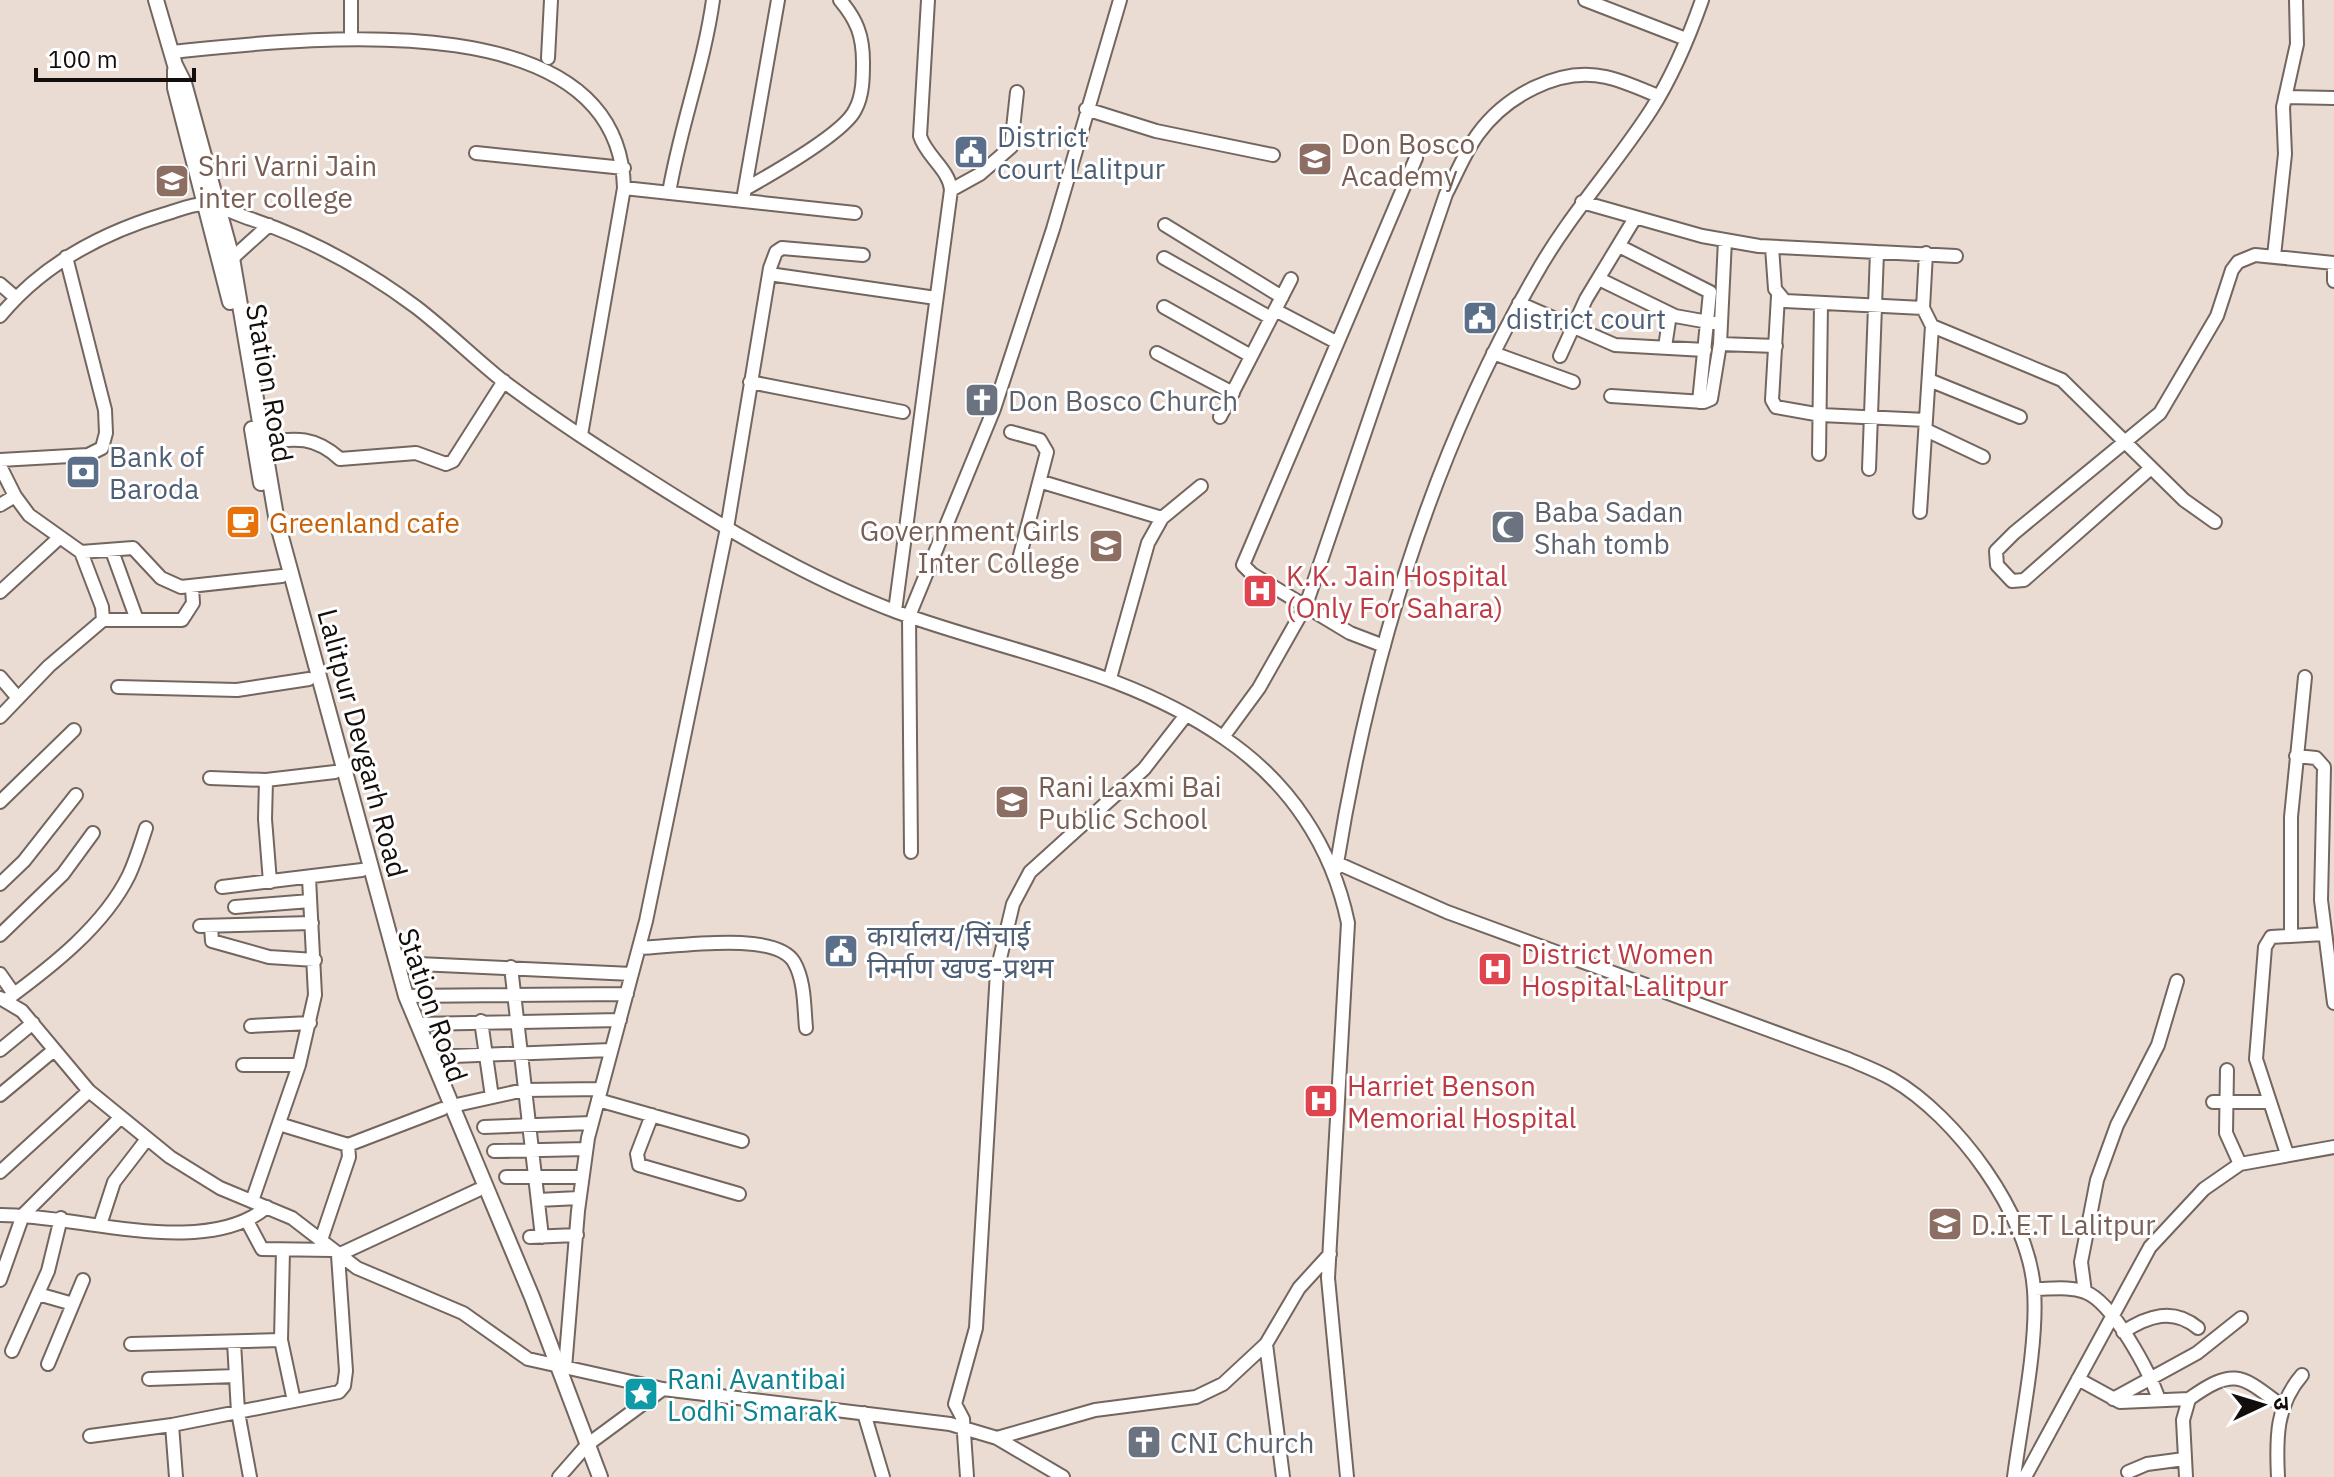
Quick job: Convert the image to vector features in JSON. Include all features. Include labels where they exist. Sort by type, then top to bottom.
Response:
[{"type":"main road","name":"Lalitpur Devgarh Road","points":[[156,0],[173,59],[184,83],[228,262],[277,522],[302,622],[406,996],[447,1108],[557,1366],[584,1449],[600,1477]]},
{"type":"main road","name":"Station Road","points":[[228,262],[263,492],[282,576],[393,981],[478,1190],[557,1366]]},
{"type":"main road","points":[[584,1449],[590,1477]]},
{"type":"street","points":[[351,0],[351,34]]},
{"type":"street","points":[[548,58],[551,0]]},
{"type":"street","points":[[669,193],[685,112],[708,43],[711,0]]},
{"type":"street","points":[[744,195],[778,0]]},
{"type":"street","points":[[744,195],[838,128],[857,108],[861,93],[863,39],[859,26],[840,0]]},
{"type":"street","points":[[895,611],[951,190],[948,178],[926,152],[920,136],[928,0]]},
{"type":"street","points":[[911,852],[909,616],[994,409],[1053,229],[1120,0]]},
{"type":"street","points":[[1585,0],[1686,39]]},
{"type":"street","points":[[1336,868],[1357,753],[1384,646],[1457,432],[1519,303],[1582,202],[1654,103],[1702,0]]},
{"type":"street","points":[[2274,256],[2285,154],[2285,97],[2295,61],[2296,0]]},
{"type":"street","points":[[173,59],[351,34],[475,34]]},
{"type":"street","points":[[510,42],[548,58],[575,79],[602,109],[614,130],[624,168],[624,188],[581,435]]},
{"type":"street","points":[[1223,737],[1259,688],[1306,605],[1446,194],[1476,137],[1492,116],[1519,96],[1562,78],[1603,76],[1654,103]]},
{"type":"street","points":[[951,190],[980,174],[1011,147],[1017,92]]},
{"type":"street","points":[[2285,97],[2334,98]]},
{"type":"street","points":[[1086,109],[1156,131],[1273,155]]},
{"type":"street","points":[[476,153],[624,168]]},
{"type":"street","points":[[1384,646],[1350,633],[1246,570],[1243,559],[1282,477],[1336,342],[1416,158]]},
{"type":"street","points":[[624,188],[744,195],[855,213]]},
{"type":"street","points":[[1582,202],[1725,240],[1772,247],[1956,256]]},
{"type":"street","points":[[0,316],[15,297],[66,257],[148,219],[212,206],[269,225],[323,247],[379,282],[416,307],[504,381],[581,435],[727,528],[825,580],[895,611],[1110,678],[1192,719],[1223,737],[1260,765],[1293,802],[1336,868],[1348,923],[1349,951],[1330,1254],[1332,1342],[1347,1477]]},
{"type":"street","points":[[1560,356],[1572,328],[1635,218]]},
{"type":"street","points":[[228,262],[269,225]]},
{"type":"street","points":[[1165,225],[1282,297]]},
{"type":"street","points":[[1699,402],[1705,350],[1715,324],[1725,240]]},
{"type":"street","points":[[1611,396],[1708,401],[1712,396],[1720,344],[1708,289],[1619,246]]},
{"type":"street","points":[[1772,247],[1778,296],[1773,405],[1783,410],[1821,415],[1926,425],[1983,457]]},
{"type":"street","points":[[557,1366],[577,1235],[586,1149],[639,948],[727,528],[772,260],[782,248],[863,255]]},
{"type":"street","points":[[1869,469],[1877,252]]},
{"type":"street","points":[[1920,512],[1932,326],[1923,308],[1926,253]]},
{"type":"street","points":[[2151,468],[2024,580],[2012,581],[1997,565],[1996,551],[2014,533],[2160,413],[2217,316],[2232,270],[2238,262],[2255,255],[2334,263],[2334,281]]},
{"type":"street","points":[[66,257],[105,410],[106,433],[102,448],[88,455],[0,463],[15,496],[40,526],[81,552],[133,548],[161,578],[171,584],[192,588],[282,576]]},
{"type":"street","points":[[1164,258],[1273,314],[1336,342]]},
{"type":"street","points":[[769,274],[936,298]]},
{"type":"street","points":[[1220,417],[1291,279]]},
{"type":"street","points":[[1599,279],[1670,314],[1715,324]]},
{"type":"street","points":[[0,284],[15,297]]},
{"type":"street","points":[[1778,296],[1785,301],[1923,308]]},
{"type":"street","points":[[1519,303],[1615,345],[1705,350]]},
{"type":"street","points":[[1819,454],[1821,303]]},
{"type":"street","points":[[1164,307],[1251,356]]},
{"type":"street","points":[[1665,347],[1670,314]]},
{"type":"street","points":[[1932,326],[2053,375],[2103,417],[2184,500],[2215,522]]},
{"type":"street","points":[[1720,344],[1776,346]]},
{"type":"street","points":[[1157,353],[1233,393]]},
{"type":"street","points":[[1493,353],[1573,382]]},
{"type":"street","points":[[1929,380],[2020,417]]},
{"type":"street","points":[[264,442],[303,437],[320,443],[340,459],[416,453],[446,464],[453,461],[504,381]]},
{"type":"street","points":[[750,382],[903,412]]},
{"type":"street","points":[[1011,432],[1033,437],[1045,446],[1042,482],[1018,563]]},
{"type":"street","points":[[1042,482],[1162,518]]},
{"type":"street","points":[[1110,678],[1148,543],[1162,518],[1201,486]]},
{"type":"street","points":[[0,505],[15,496]]},
{"type":"street","points":[[0,592],[59,538]]},
{"type":"street","points":[[112,551],[137,620]]},
{"type":"street","points":[[81,552],[102,607],[103,620]]},
{"type":"street","points":[[0,717],[103,620],[182,620],[193,603],[192,588]]},
{"type":"street","points":[[0,677],[18,698]]},
{"type":"street","points":[[2291,934],[2291,817],[2305,677]]},
{"type":"street","points":[[118,687],[237,690],[309,679]]},
{"type":"street","points":[[967,1477],[964,1427],[958,1409],[976,1328],[997,971],[1013,904],[1030,872],[1144,769],[1192,719]]},
{"type":"street","points":[[0,802],[74,730]]},
{"type":"street","points":[[2296,756],[2316,758],[2324,767],[2328,864],[2324,934],[2334,1003]]},
{"type":"street","points":[[210,778],[266,780],[335,772]]},
{"type":"street","points":[[266,780],[270,882]]},
{"type":"street","points":[[0,884],[24,861],[76,795]]},
{"type":"street","points":[[7,998],[58,958],[111,903],[129,875],[146,828]]},
{"type":"street","points":[[0,935],[63,874],[93,833]]},
{"type":"street","points":[[1336,868],[1447,912],[1848,1059],[1893,1079],[1947,1123],[1991,1180],[2012,1216],[2026,1253],[2034,1289],[2014,1477]]},
{"type":"street","points":[[222,887],[362,870]]},
{"type":"street","points":[[252,1201],[299,1065],[315,995],[309,878]]},
{"type":"street","points":[[235,907],[310,901]]},
{"type":"street","points":[[312,923],[206,926],[212,941],[269,957],[315,960]]},
{"type":"street","points":[[2287,1154],[2268,1102],[2256,1050],[2263,1005],[2265,947],[2271,937],[2324,934]]},
{"type":"street","points":[[639,948],[753,943],[782,949],[793,960],[801,979],[806,1028]]},
{"type":"street","points":[[397,963],[632,974]]},
{"type":"street","points":[[511,967],[538,1200],[536,1237],[577,1235]]},
{"type":"street","points":[[0,974],[7,998],[33,1023],[89,1091],[194,1174],[292,1218],[336,1253],[381,1281],[463,1313],[528,1359],[663,1389],[964,1427],[997,1438],[1063,1477]]},
{"type":"street","points":[[2085,1292],[2081,1262],[2097,1180],[2117,1125],[2158,1045],[2177,981]]},
{"type":"street","points":[[406,996],[627,994]]},
{"type":"street","points":[[417,1024],[620,1020]]},
{"type":"street","points":[[481,1021],[492,1097]]},
{"type":"street","points":[[0,1050],[33,1023]]},
{"type":"street","points":[[251,1026],[310,1023]]},
{"type":"street","points":[[0,1095],[54,1050]]},
{"type":"street","points":[[453,1056],[611,1050]]},
{"type":"street","points":[[243,1065],[299,1065]]},
{"type":"street","points":[[2227,1070],[2229,1103],[2226,1133],[2240,1164]]},
{"type":"street","points":[[279,1124],[348,1145],[447,1108],[524,1090],[600,1095],[652,1115],[742,1141]]},
{"type":"street","points":[[0,1172],[89,1091]]},
{"type":"street","points":[[2213,1102],[2268,1102]]},
{"type":"street","points":[[652,1115],[637,1154],[639,1165],[739,1194]]},
{"type":"street","points":[[0,1280],[23,1215],[120,1118]]},
{"type":"street","points":[[484,1127],[592,1123]]},
{"type":"street","points":[[100,1225],[106,1196],[147,1139]]},
{"type":"street","points":[[321,1240],[349,1157],[348,1145]]},
{"type":"street","points":[[2025,1477],[2150,1247],[2204,1189],[2240,1164],[2334,1147]]},
{"type":"street","points":[[494,1151],[586,1149]]},
{"type":"street","points":[[506,1177],[582,1177]]},
{"type":"street","points":[[247,1221],[258,1247],[336,1253],[478,1190]]},
{"type":"street","points":[[538,1200],[579,1198]]},
{"type":"street","points":[[0,1215],[61,1218],[165,1231],[225,1229],[247,1221],[267,1207]]},
{"type":"street","points":[[12,1351],[52,1258],[61,1218]]},
{"type":"street","points":[[283,1250],[281,1340],[294,1401]]},
{"type":"street","points":[[90,1436],[172,1425],[333,1394],[344,1386],[336,1253]]},
{"type":"street","points":[[997,1438],[1059,1418],[1196,1397],[1223,1384],[1266,1344],[1299,1288],[1330,1254]]},
{"type":"street","points":[[48,1364],[83,1280]]},
{"type":"street","points":[[2034,1289],[2085,1292],[2100,1302],[2152,1378],[2159,1400]]},
{"type":"street","points":[[38,1294],[73,1304]]},
{"type":"street","points":[[2123,1332],[2156,1315],[2182,1318],[2198,1328]]},
{"type":"street","points":[[2113,1399],[2206,1347],[2241,1318]]},
{"type":"street","points":[[131,1344],[281,1340]]},
{"type":"street","points":[[234,1342],[238,1412],[250,1477],[244,1477]]},
{"type":"street","points":[[1266,1344],[1283,1477]]},
{"type":"street","points":[[2278,1477],[2282,1406],[2288,1390],[2302,1375]]},
{"type":"street","points":[[149,1379],[236,1376]]},
{"type":"street","points":[[2078,1379],[2128,1404],[2189,1399],[2217,1382],[2243,1378],[2282,1406]]},
{"type":"street","points":[[559,1477],[584,1449],[663,1389]]},
{"type":"street","points":[[2186,1477],[2183,1420],[2189,1399]]},
{"type":"street","points":[[864,1413],[883,1477]]},
{"type":"street","points":[[172,1425],[176,1477]]},
{"type":"street","points":[[2128,1472],[2147,1464],[2184,1459]]},
{"type":"place","name":"District court Lalitpur","points":[[971,152]]},
{"type":"place","name":"Don Bosco Academy","points":[[1315,159]]},
{"type":"place","name":"Shri Varni Jain inter college","points":[[172,181]]},
{"type":"place","name":"district court","points":[[1480,318]]},
{"type":"place","name":"Don Bosco Church","points":[[982,400]]},
{"type":"place","name":"Bank of Baroda","points":[[83,472]]},
{"type":"place","name":"Greenland cafe","points":[[243,522]]},
{"type":"place","name":"Baba Sadan Shah tomb","points":[[1508,527]]},
{"type":"place","name":"Government Girls Inter College","points":[[1106,546]]},
{"type":"place","name":"K.K. Jain Hospital (Only For Sahara)","points":[[1260,591]]},
{"type":"place","name":"Rani Laxmi Bai Public School","points":[[1012,802]]},
{"type":"place","name":"कार्यालय/सिंचाई निर्माण खण्ड-प्रथम","points":[[841,951]]},
{"type":"place","name":"District Women Hospital Lalitpur","points":[[1495,969]]},
{"type":"place","name":"Harriet Benson Memorial Hospital","points":[[1321,1101]]},
{"type":"place","name":"D.I.E.T Lalitpur","points":[[1945,1224]]},
{"type":"place","name":"Rani Avantibai Lodhi Smarak","points":[[641,1394]]},
{"type":"place","name":"CNI Church","points":[[1144,1442]]}]
